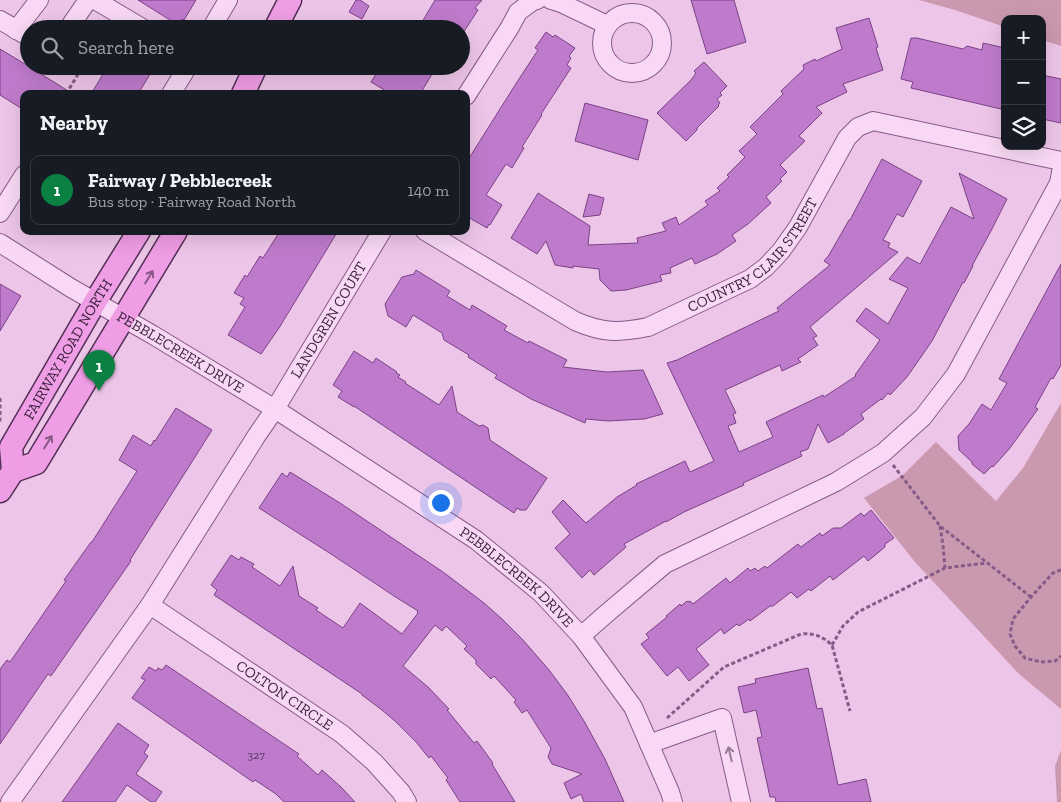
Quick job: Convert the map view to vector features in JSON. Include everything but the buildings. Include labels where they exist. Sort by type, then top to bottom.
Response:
[{"type":"main road","points":[[280,20],[290,0]]},
{"type":"main road","points":[[244,90],[252,75]]},
{"type":"main road","name":"FAIRWAY ROAD NORTH","points":[[138,235],[109,310],[36,463],[13,471],[11,446],[109,310],[173,235]]},
{"type":"main road","points":[[0,491],[13,471]]},
{"type":"street","points":[[29,20],[39,0]]},
{"type":"street","points":[[74,20],[88,0]]},
{"type":"street","points":[[95,0],[129,20]]},
{"type":"street","points":[[216,20],[228,0]]},
{"type":"street","points":[[470,90],[518,12],[537,0]]},
{"type":"street","points":[[550,0],[561,3],[607,25]]},
{"type":"street","points":[[0,20],[20,31]]},
{"type":"street","points":[[173,90],[183,75]]},
{"type":"street","name":"COUNTRY CLAIR STREET","points":[[433,235],[575,322],[602,331],[618,332],[648,328],[750,279],[766,267],[781,251],[798,227],[847,138],[858,127],[873,121],[1061,162]]},
{"type":"street","points":[[581,636],[665,564],[836,482],[883,453],[923,417],[956,374],[1059,184],[1061,172]]},
{"type":"street","points":[[0,213],[20,181]]},
{"type":"street","name":"LANDGREN COURT","points":[[275,409],[380,235]]},
{"type":"street","name":"PEBBLECREEK DRIVE","points":[[0,243],[275,409],[476,540],[541,593],[581,636],[633,707],[673,802]]},
{"type":"street","points":[[10,802],[150,605],[275,409]]},
{"type":"street","name":"COLTON CIRCLE","points":[[150,605],[342,734],[374,762],[401,792],[407,802]]},
{"type":"street","points":[[649,744],[722,718],[741,802]]},
{"type":"path","points":[[68,90],[78,75]]},
{"type":"path","points":[[0,398],[0,427]]},
{"type":"path","points":[[883,453],[940,526],[1031,597]]},
{"type":"path","points":[[940,526],[945,568]]},
{"type":"path","points":[[832,645],[843,626],[858,612],[945,568],[986,563]]},
{"type":"path","points":[[1061,570],[1053,573],[1012,619],[1010,634],[1024,658],[1042,662],[1055,661],[1061,656]]},
{"type":"path","points":[[665,719],[671,716],[724,667],[801,634],[811,633],[824,637],[832,645],[850,711]]},
{"type":"shaded area","points":[[919,0],[1061,0],[1061,46],[1046,41],[1046,15],[1001,15],[1001,26]]},
{"type":"shaded area","points":[[1061,403],[1061,709],[1019,674],[915,562],[864,498],[903,475],[936,442],[996,501],[1023,468]]},
{"type":"shaded area","points":[[1061,750],[1061,802],[1057,802],[1055,766]]},
{"type":"place","name":"Fairway / Pebblecreek","points":[[99,391]]}]
